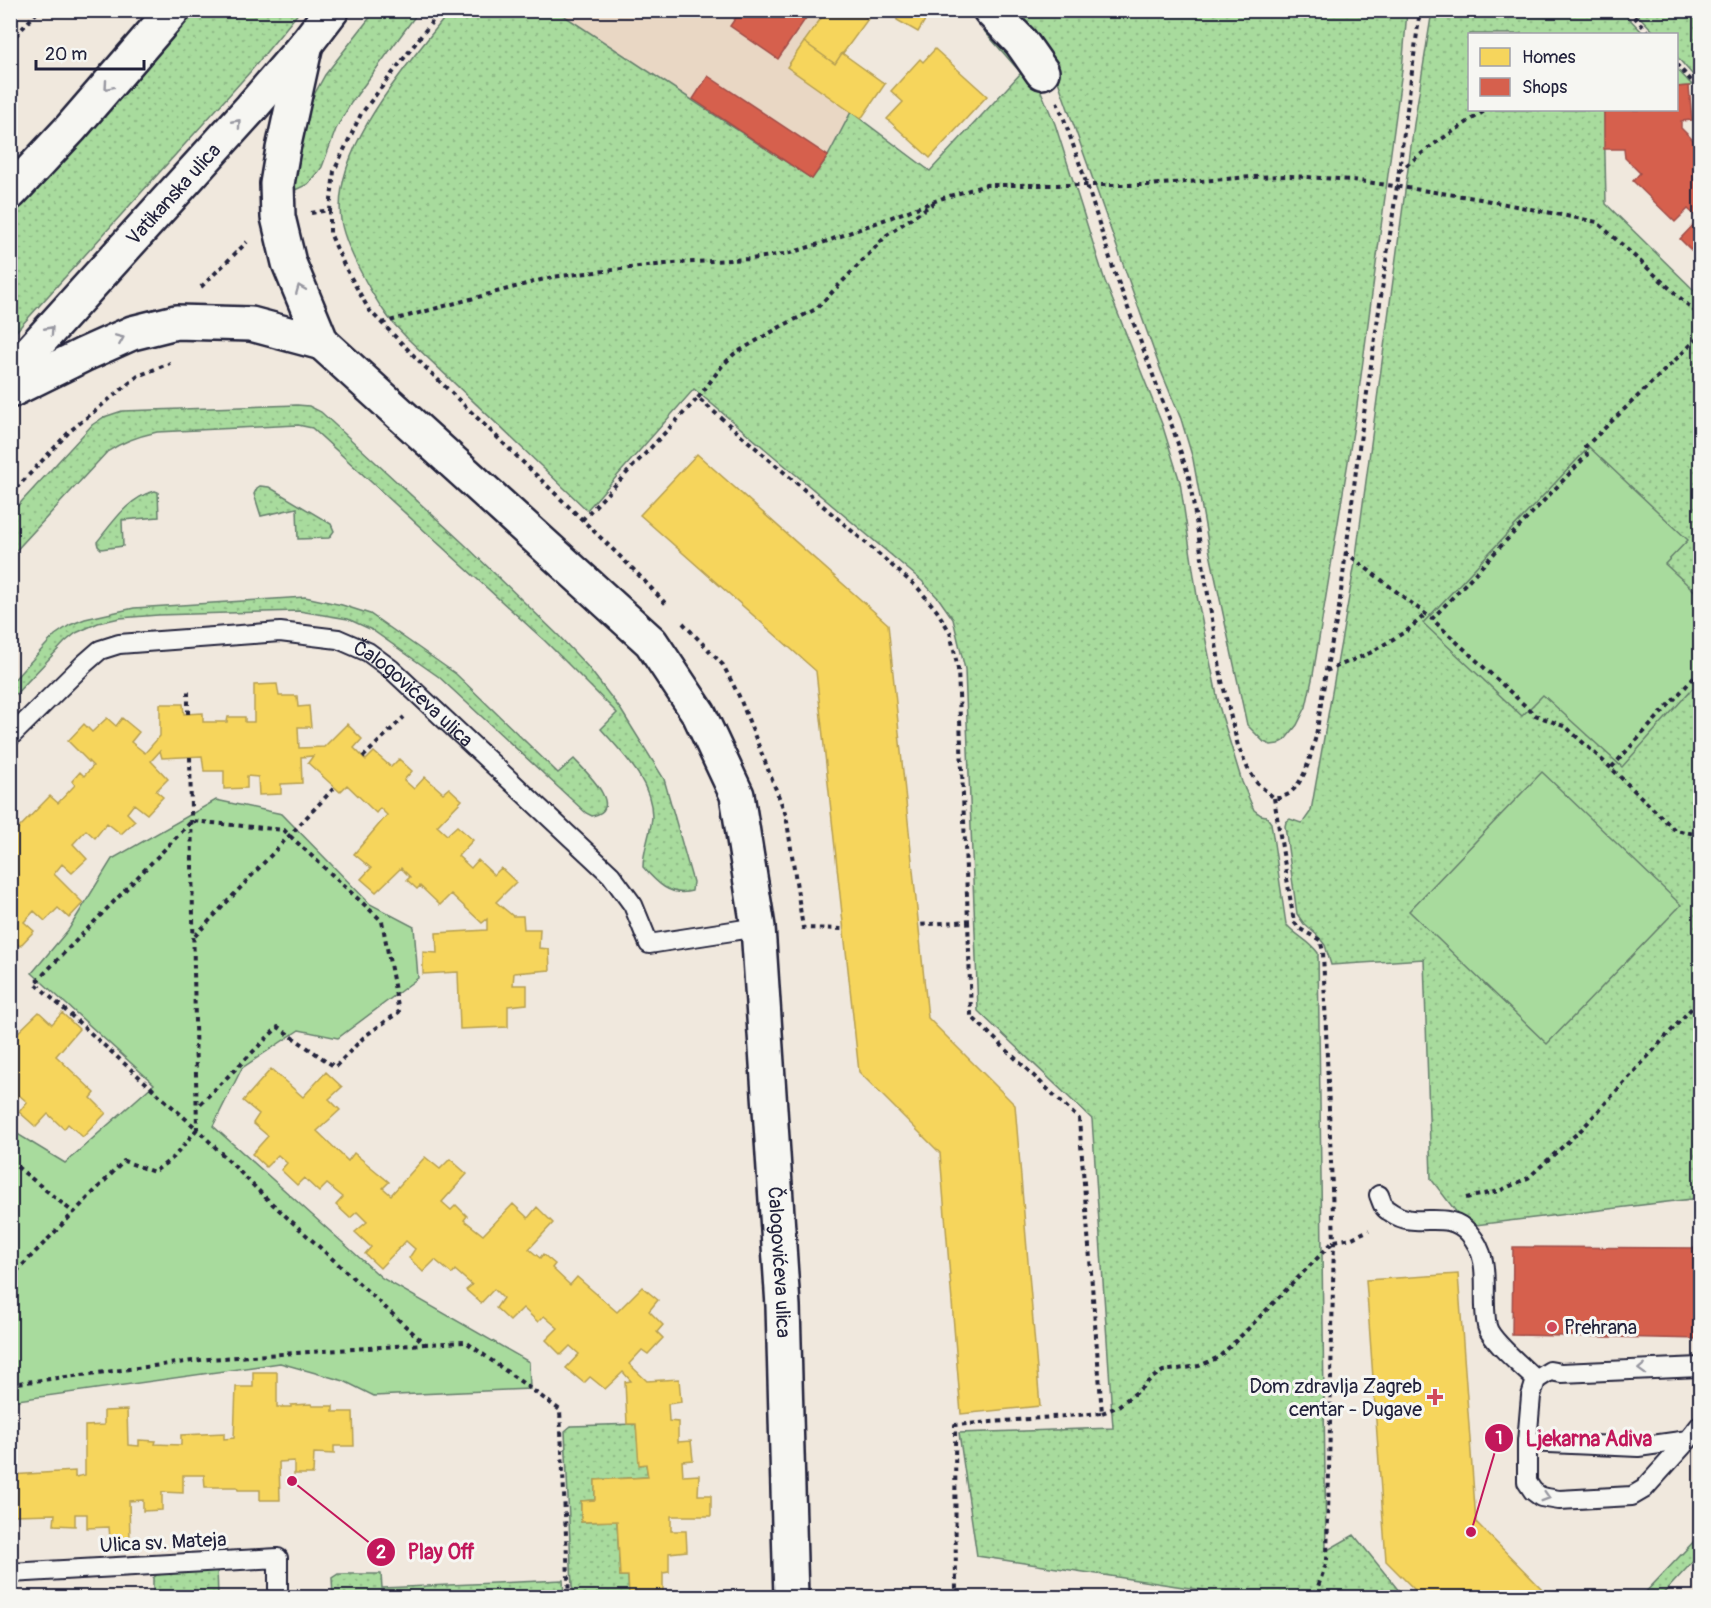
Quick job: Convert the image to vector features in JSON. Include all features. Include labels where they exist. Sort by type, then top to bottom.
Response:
[{"type":"street","points":[[10,194],[86,111],[173,10]]},
{"type":"street","name":"Vatikanska ulica","points":[[10,374],[251,108],[332,10]]},
{"type":"street","points":[[990,10],[1021,42],[1042,72]]},
{"type":"street","name":"Čalogovićeva ulica","points":[[306,44],[283,148],[278,184],[278,217],[289,263],[322,343],[651,642],[699,714],[737,795],[759,927],[783,1306],[791,1598]]},
{"type":"street","name":"Čalogovićeva ulica","points":[[10,391],[132,333],[176,321],[251,324],[322,343]]},
{"type":"lane","name":"Čalogovićeva ulica","points":[[10,737],[84,663],[100,650],[118,644],[280,632],[338,639],[368,652],[391,669],[611,875],[633,905],[649,944],[759,927]]},
{"type":"lane","points":[[1379,1195],[1385,1208],[1400,1219],[1455,1222],[1468,1232],[1478,1247],[1484,1264],[1487,1328],[1495,1340],[1536,1380]]},
{"type":"lane","points":[[1701,1367],[1561,1373],[1550,1371],[1536,1380],[1531,1396],[1527,1442],[1527,1482],[1541,1497],[1559,1500],[1632,1496],[1644,1489],[1701,1425]]},
{"type":"lane","points":[[1527,1442],[1638,1447],[1688,1440]]},
{"type":"lane","name":"Ulica sv. Mateja","points":[[10,1573],[278,1558],[278,1598]]},
{"type":"path","points":[[10,42],[39,10]]},
{"type":"path","points":[[1274,798],[1289,794],[1297,786],[1309,761],[1316,736],[1339,608],[1420,10]]},
{"type":"path","points":[[1628,10],[1649,33]]},
{"type":"path","points":[[1678,65],[1700,90]]},
{"type":"path","points":[[1042,72],[1063,116],[1113,268],[1189,477],[1222,681],[1238,746],[1248,769],[1257,783],[1274,798],[1294,922],[1300,929],[1320,940],[1323,951],[1334,1240],[1327,1561],[1314,1598]]},
{"type":"path","points":[[1398,171],[1484,111]]},
{"type":"path","points":[[382,323],[552,277],[790,253],[943,198],[986,185],[1148,185],[1290,176],[1353,180],[1397,186],[1475,198],[1597,222],[1701,316]]},
{"type":"path","points":[[582,520],[698,398],[734,354],[816,309],[887,235],[943,198]]},
{"type":"path","points":[[330,210],[330,233],[344,265],[369,310],[634,570],[674,613]]},
{"type":"path","points":[[1432,619],[1587,455],[1585,447],[1701,336]]},
{"type":"path","points":[[10,495],[70,431],[138,376],[175,360]]},
{"type":"path","points":[[698,398],[918,588],[937,611],[950,632],[958,669],[971,1016],[1079,1119],[1102,1413]]},
{"type":"path","points":[[1345,552],[1432,619],[1535,715],[1566,727],[1675,830],[1701,835]]},
{"type":"path","points":[[1326,671],[1370,653],[1408,630],[1426,614]]},
{"type":"path","points":[[682,622],[723,665]]},
{"type":"path","points":[[1611,768],[1701,671]]},
{"type":"path","points":[[188,687],[188,714]]},
{"type":"path","points":[[363,757],[423,699]]},
{"type":"path","points":[[10,1278],[124,1161],[154,1172],[174,1157],[197,1129],[190,757]]},
{"type":"path","points":[[194,937],[334,787]]},
{"type":"path","points":[[192,821],[284,830],[382,921],[399,1012],[365,1036],[334,1067],[278,1027],[197,1107]]},
{"type":"path","points":[[192,821],[35,983],[197,1129],[265,1197],[425,1344]]},
{"type":"path","points":[[919,925],[968,921]]},
{"type":"path","points":[[803,928],[844,929]]},
{"type":"path","points":[[1459,1198],[1499,1191],[1528,1178],[1582,1129],[1701,999]]},
{"type":"path","points":[[10,1161],[74,1213]]},
{"type":"path","points":[[956,1598],[955,1425],[1102,1413],[1117,1407],[1163,1371],[1199,1366],[1219,1357],[1334,1240],[1352,1238],[1378,1227]]},
{"type":"path","points":[[10,1384],[208,1359],[466,1342],[560,1410],[569,1598]]},
{"type":"path","points":[[1561,1598],[1564,1595],[1566,1598]]},
{"type":"path","points":[[838,1598],[945,1598]]},
{"type":"shaded area","points":[[557,11],[827,11],[787,67],[851,112],[828,156],[812,179]]},
{"type":"green space","points":[[194,11],[300,11],[250,72],[11,337],[10,219],[109,110]]},
{"type":"green space","points":[[375,11],[419,11],[351,103],[336,129],[322,167],[308,184],[291,192],[292,171],[309,104],[325,75]]},
{"type":"green space","points":[[450,11],[557,11],[812,179],[828,156],[851,112],[930,171],[1021,73],[985,32],[990,31],[1036,82],[1055,124],[1105,281],[1162,424],[1180,482],[1197,596],[1219,706],[1242,782],[1254,810],[1266,816],[1271,823],[1286,924],[1318,953],[1326,1551],[1354,1535],[1404,1597],[1218,1597],[1203,1590],[977,1556],[959,1433],[1113,1428],[1092,1119],[978,1011],[965,669],[953,619],[922,581],[694,389],[587,510],[391,320],[366,282],[347,242],[341,220],[341,193],[348,164],[376,108]]},
{"type":"green space","points":[[1011,11],[1407,11],[1402,70],[1356,413],[1313,675],[1306,707],[1297,725],[1284,741],[1278,744],[1271,745],[1264,742],[1247,725],[1210,553],[1193,459],[1181,419],[1161,371],[1058,81],[1048,60]]},
{"type":"green space","points":[[1432,11],[1622,11],[1643,33],[1468,33],[1468,111],[1604,111],[1606,204],[1700,296],[1700,1198],[1467,1226],[1431,1179],[1424,959],[1331,965],[1325,945],[1297,914],[1285,826],[1290,819],[1301,823],[1311,811],[1355,563],[1414,124]]},
{"type":"green space","points":[[1634,11],[1700,11],[1697,38],[1700,83],[1678,58],[1678,33],[1655,33]]},
{"type":"green space","points":[[1678,70],[1692,85],[1678,87]]},
{"type":"green space","points":[[309,406],[321,412],[463,543],[588,667],[621,710],[664,779],[693,882],[692,891],[677,892],[664,887],[643,867],[652,817],[651,804],[635,769],[601,729],[617,713],[545,641],[312,428],[298,425],[157,432],[125,442],[107,452],[11,556],[11,513],[92,425],[104,417],[122,411]]},
{"type":"green space","points":[[1589,447],[1688,540],[1665,564],[1700,596],[1700,680],[1622,767],[1543,695],[1522,716],[1423,623]]},
{"type":"green space","points":[[260,486],[269,487],[331,524],[334,531],[329,538],[298,539],[297,508],[261,516],[254,494]]},
{"type":"green space","points":[[155,491],[158,492],[159,517],[122,520],[123,546],[101,549],[97,542],[122,511],[137,499]]},
{"type":"green space","points":[[305,597],[370,614],[429,655],[456,674],[558,773],[574,759],[600,789],[605,806],[602,812],[592,816],[586,813],[439,677],[372,630],[348,619],[299,611],[158,615],[120,618],[98,623],[76,633],[65,642],[11,699],[11,683],[55,635],[85,619],[134,608]]},
{"type":"green space","points":[[1542,772],[1681,905],[1547,1044],[1409,911]]},
{"type":"green space","points":[[216,800],[282,814],[370,904],[414,927],[418,978],[338,1038],[299,1030],[242,1068],[213,1126],[382,1278],[529,1362],[530,1389],[374,1396],[344,1381],[280,1363],[11,1401],[11,1130],[65,1163],[154,1084],[32,973],[69,929],[112,859]]},
{"type":"green space","points":[[636,1424],[640,1465],[646,1464],[648,1477],[595,1480],[595,1500],[581,1501],[581,1522],[617,1521],[620,1576],[628,1576],[629,1595],[581,1597],[575,1594],[572,1587],[565,1431],[571,1426]]},
{"type":"green space","points":[[1700,1535],[1700,1554],[1660,1597],[1641,1597]]},
{"type":"green space","points":[[217,1567],[218,1597],[153,1598],[153,1578],[157,1575],[164,1572]]},
{"type":"green space","points":[[338,1574],[381,1574],[382,1588],[563,1580],[564,1597],[333,1597],[332,1578]]},
{"type":"building: Homes","points":[[827,10],[856,10],[868,19],[835,64],[804,42]]},
{"type":"building: Homes","points":[[897,10],[931,10],[918,32],[897,20]]},
{"type":"building: Homes","points":[[804,42],[835,64],[842,53],[885,84],[861,119],[787,67]]},
{"type":"building: Homes","points":[[935,49],[987,96],[930,158],[887,119],[903,102],[891,91],[920,59],[923,62]]},
{"type":"building: Homes","points":[[697,454],[888,624],[928,1018],[1015,1105],[1040,1406],[961,1414],[940,1153],[859,1072],[816,671],[640,515]]},
{"type":"building: Homes","points":[[277,684],[279,696],[297,696],[298,707],[309,706],[311,727],[298,727],[299,748],[324,747],[347,724],[362,739],[354,748],[366,760],[374,752],[391,767],[399,759],[412,771],[404,780],[414,789],[425,777],[443,793],[449,788],[462,800],[437,826],[447,835],[457,826],[473,840],[458,856],[471,868],[478,860],[494,875],[501,868],[516,882],[496,902],[513,916],[523,916],[524,929],[540,929],[539,948],[549,949],[550,970],[514,973],[513,985],[527,985],[527,1004],[508,1006],[508,1027],[460,1029],[458,972],[423,974],[423,952],[437,953],[436,933],[487,930],[487,919],[482,923],[451,894],[440,905],[420,886],[417,889],[407,880],[410,877],[401,868],[376,892],[361,879],[371,868],[354,854],[387,815],[380,808],[376,813],[347,785],[340,792],[308,763],[313,756],[301,757],[302,783],[281,784],[281,794],[259,795],[258,777],[247,776],[247,788],[224,789],[224,771],[204,771],[202,756],[162,758],[160,751],[151,761],[168,779],[156,791],[163,797],[147,814],[134,804],[127,813],[135,821],[121,834],[107,823],[95,838],[86,830],[73,844],[87,859],[72,873],[62,864],[54,874],[83,903],[69,918],[58,908],[45,921],[34,911],[24,922],[34,931],[20,946],[10,938],[10,832],[13,834],[50,796],[58,803],[75,785],[72,781],[80,772],[84,776],[93,766],[68,741],[84,724],[92,732],[107,718],[116,726],[122,718],[139,732],[131,742],[145,753],[160,736],[160,704],[183,704],[184,714],[203,713],[203,722],[227,722],[228,717],[245,717],[245,722],[254,722],[254,685]]},
{"type":"building: Homes","points":[[39,1012],[52,1024],[62,1013],[79,1029],[56,1056],[95,1093],[91,1098],[106,1113],[83,1137],[68,1124],[64,1129],[48,1114],[36,1127],[19,1112],[27,1102],[19,1095],[12,1103],[10,1101],[10,1040]]},
{"type":"building: Homes","points":[[271,1069],[303,1097],[326,1072],[342,1087],[329,1099],[340,1110],[317,1131],[348,1161],[354,1153],[389,1182],[383,1188],[391,1195],[425,1157],[440,1169],[450,1159],[467,1174],[442,1202],[451,1210],[456,1205],[467,1216],[464,1220],[483,1235],[513,1204],[528,1218],[537,1207],[553,1223],[529,1249],[540,1258],[543,1254],[555,1264],[552,1268],[570,1285],[577,1277],[617,1312],[642,1287],[658,1300],[649,1311],[663,1325],[657,1332],[663,1338],[648,1354],[642,1350],[629,1364],[647,1381],[679,1379],[681,1402],[668,1404],[669,1421],[678,1422],[678,1442],[691,1441],[693,1460],[682,1461],[683,1476],[699,1475],[698,1495],[711,1495],[711,1516],[671,1516],[671,1531],[686,1531],[687,1551],[669,1553],[669,1572],[663,1573],[663,1594],[629,1595],[628,1576],[620,1576],[617,1521],[581,1522],[581,1501],[595,1500],[595,1480],[648,1477],[646,1464],[639,1465],[636,1424],[627,1424],[625,1382],[631,1381],[623,1372],[605,1389],[590,1377],[584,1383],[566,1368],[579,1354],[570,1346],[561,1355],[546,1340],[558,1328],[544,1316],[538,1322],[523,1308],[510,1321],[496,1308],[503,1298],[494,1289],[481,1303],[466,1290],[472,1285],[455,1270],[452,1274],[435,1260],[423,1272],[409,1258],[415,1249],[406,1241],[380,1268],[365,1254],[371,1247],[355,1232],[367,1222],[357,1212],[350,1218],[336,1205],[343,1197],[327,1184],[319,1192],[304,1178],[297,1185],[281,1170],[287,1163],[278,1155],[266,1167],[252,1154],[268,1136],[253,1123],[259,1114],[243,1101]]},
{"type":"building: Homes","points":[[1458,1274],[1476,1522],[1547,1594],[1544,1598],[1423,1598],[1386,1561],[1366,1280]]},
{"type":"building: Homes","points":[[253,1372],[277,1372],[277,1407],[311,1404],[312,1406],[333,1406],[333,1412],[353,1412],[354,1446],[334,1446],[334,1454],[314,1453],[313,1474],[294,1474],[294,1461],[279,1462],[280,1500],[260,1500],[260,1490],[205,1487],[204,1475],[183,1475],[183,1493],[162,1492],[162,1510],[143,1511],[143,1500],[129,1501],[130,1538],[110,1538],[109,1527],[87,1528],[87,1514],[75,1514],[75,1526],[54,1525],[55,1514],[13,1515],[10,1527],[10,1475],[75,1471],[75,1477],[85,1475],[85,1426],[104,1425],[104,1411],[127,1410],[128,1445],[139,1446],[139,1440],[156,1441],[155,1444],[181,1445],[181,1435],[224,1433],[224,1439],[234,1438],[236,1387],[253,1387]]},
{"type":"building: Shops","points":[[741,10],[795,10],[806,18],[778,59],[730,26]]},
{"type":"building: Shops","points":[[708,76],[828,156],[812,179],[693,99]]},
{"type":"building: Shops","points":[[1689,86],[1692,120],[1681,121],[1681,128],[1700,147],[1700,259],[1680,239],[1699,219],[1688,209],[1675,222],[1633,181],[1640,173],[1625,158],[1624,149],[1604,149],[1604,111],[1678,111],[1678,87]]},
{"type":"building: Shops","points":[[1513,1247],[1700,1248],[1700,1339],[1512,1335]]},
{"type":"place","name":"Prehrana","points":[[1552,1327]]},
{"type":"place","name":"Dom zdravlja Zagreb centar - Dugave","points":[[1435,1397]]},
{"type":"place","name":"Play Off","points":[[292,1481]]},
{"type":"place","name":"Ljekarna Adiva","points":[[1471,1532]]}]
